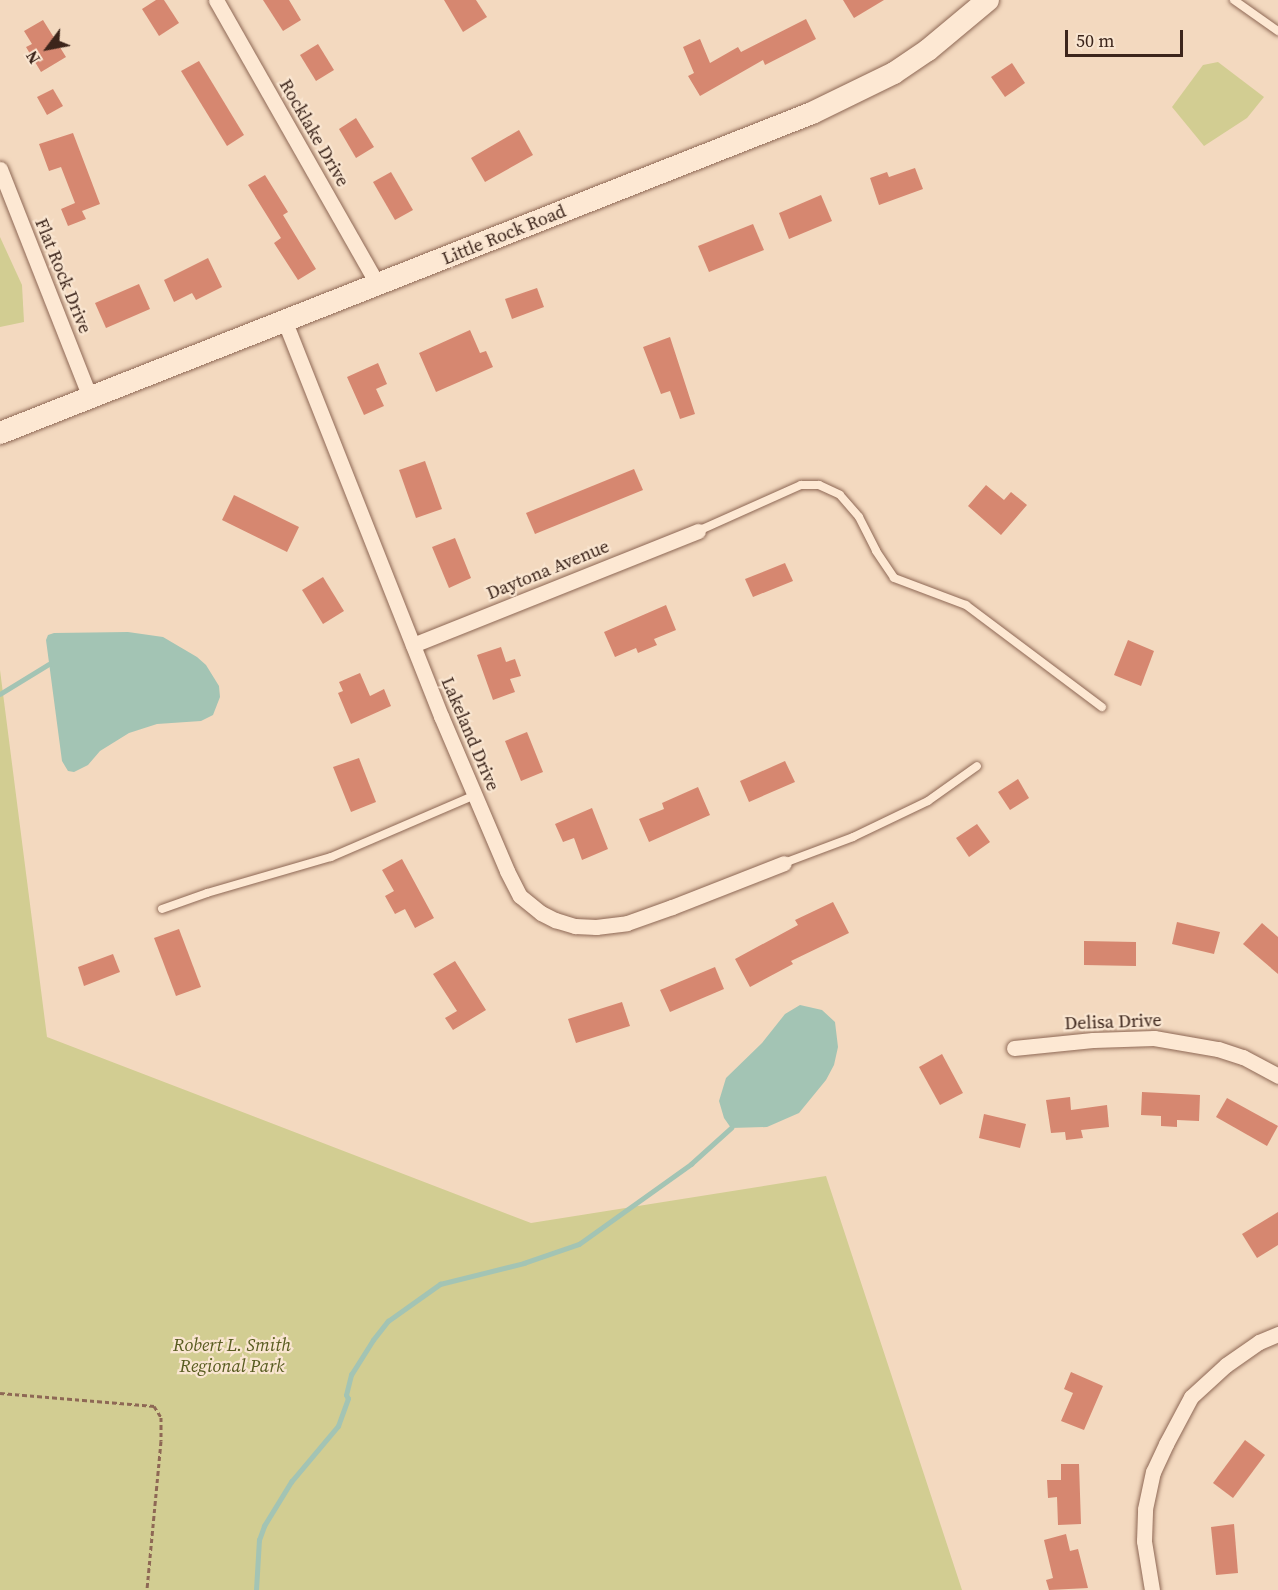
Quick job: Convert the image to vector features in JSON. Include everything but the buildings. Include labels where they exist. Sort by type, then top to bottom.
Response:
[{"type":"main road","name":"Little Rock Road","points":[[0,433],[812,113],[851,95],[928,50],[988,0]]},
{"type":"street","name":"Rocklake Drive","points":[[216,0],[378,285]]},
{"type":"street","name":"Flat Rock Drive","points":[[0,169],[90,398]]},
{"type":"street","name":"Lakeland Drive","points":[[285,322],[413,645],[520,896],[541,913],[575,926],[596,927],[627,923],[784,863]]},
{"type":"street","name":"Daytona Avenue","points":[[413,645],[698,531]]},
{"type":"street","name":"Delisa Drive","points":[[1014,1048],[1093,1040],[1154,1038],[1218,1049],[1278,1076]]},
{"type":"street","points":[[1152,1590],[1144,1541],[1147,1495],[1166,1444],[1191,1397],[1226,1365],[1259,1342],[1278,1334]]},
{"type":"lane","points":[[1234,0],[1278,31]]},
{"type":"lane","points":[[698,531],[801,485],[819,485],[840,495],[859,517],[876,551],[894,578],[966,605],[1102,706]]},
{"type":"lane","points":[[784,863],[853,837],[927,801],[977,766]]},
{"type":"lane","points":[[162,909],[207,893],[331,857],[475,795]]},
{"type":"path","points":[[0,1393],[154,1406],[161,1417],[161,1441],[147,1590]]},
{"type":"green space","points":[[1218,62],[1264,97],[1247,118],[1204,146],[1172,107],[1203,65]]},
{"type":"green space","points":[[0,237],[22,285],[24,322],[0,327]]},
{"type":"green space","name":"Robert L. Smith Regional Park","points":[[0,670],[47,1037],[531,1223],[826,1176],[962,1590],[0,1590]]},
{"type":"shaded area","points":[[128,632],[163,637],[206,665],[219,686],[220,697],[213,715],[201,721],[157,724],[129,733],[100,751],[88,765],[74,772],[68,771],[62,761],[46,640],[48,635]]},
{"type":"shaded area","points":[[800,1005],[822,1010],[835,1022],[838,1047],[834,1065],[826,1080],[799,1113],[767,1127],[731,1128],[724,1118],[719,1101],[726,1078],[762,1043],[785,1014]]},
{"type":"waterway","points":[[0,694],[49,664]]},
{"type":"waterway","points":[[256,1590],[259,1540],[264,1526],[291,1482],[338,1426],[348,1399],[346,1395],[351,1375],[388,1321],[440,1284],[524,1263],[579,1244],[691,1164],[731,1128]]}]
